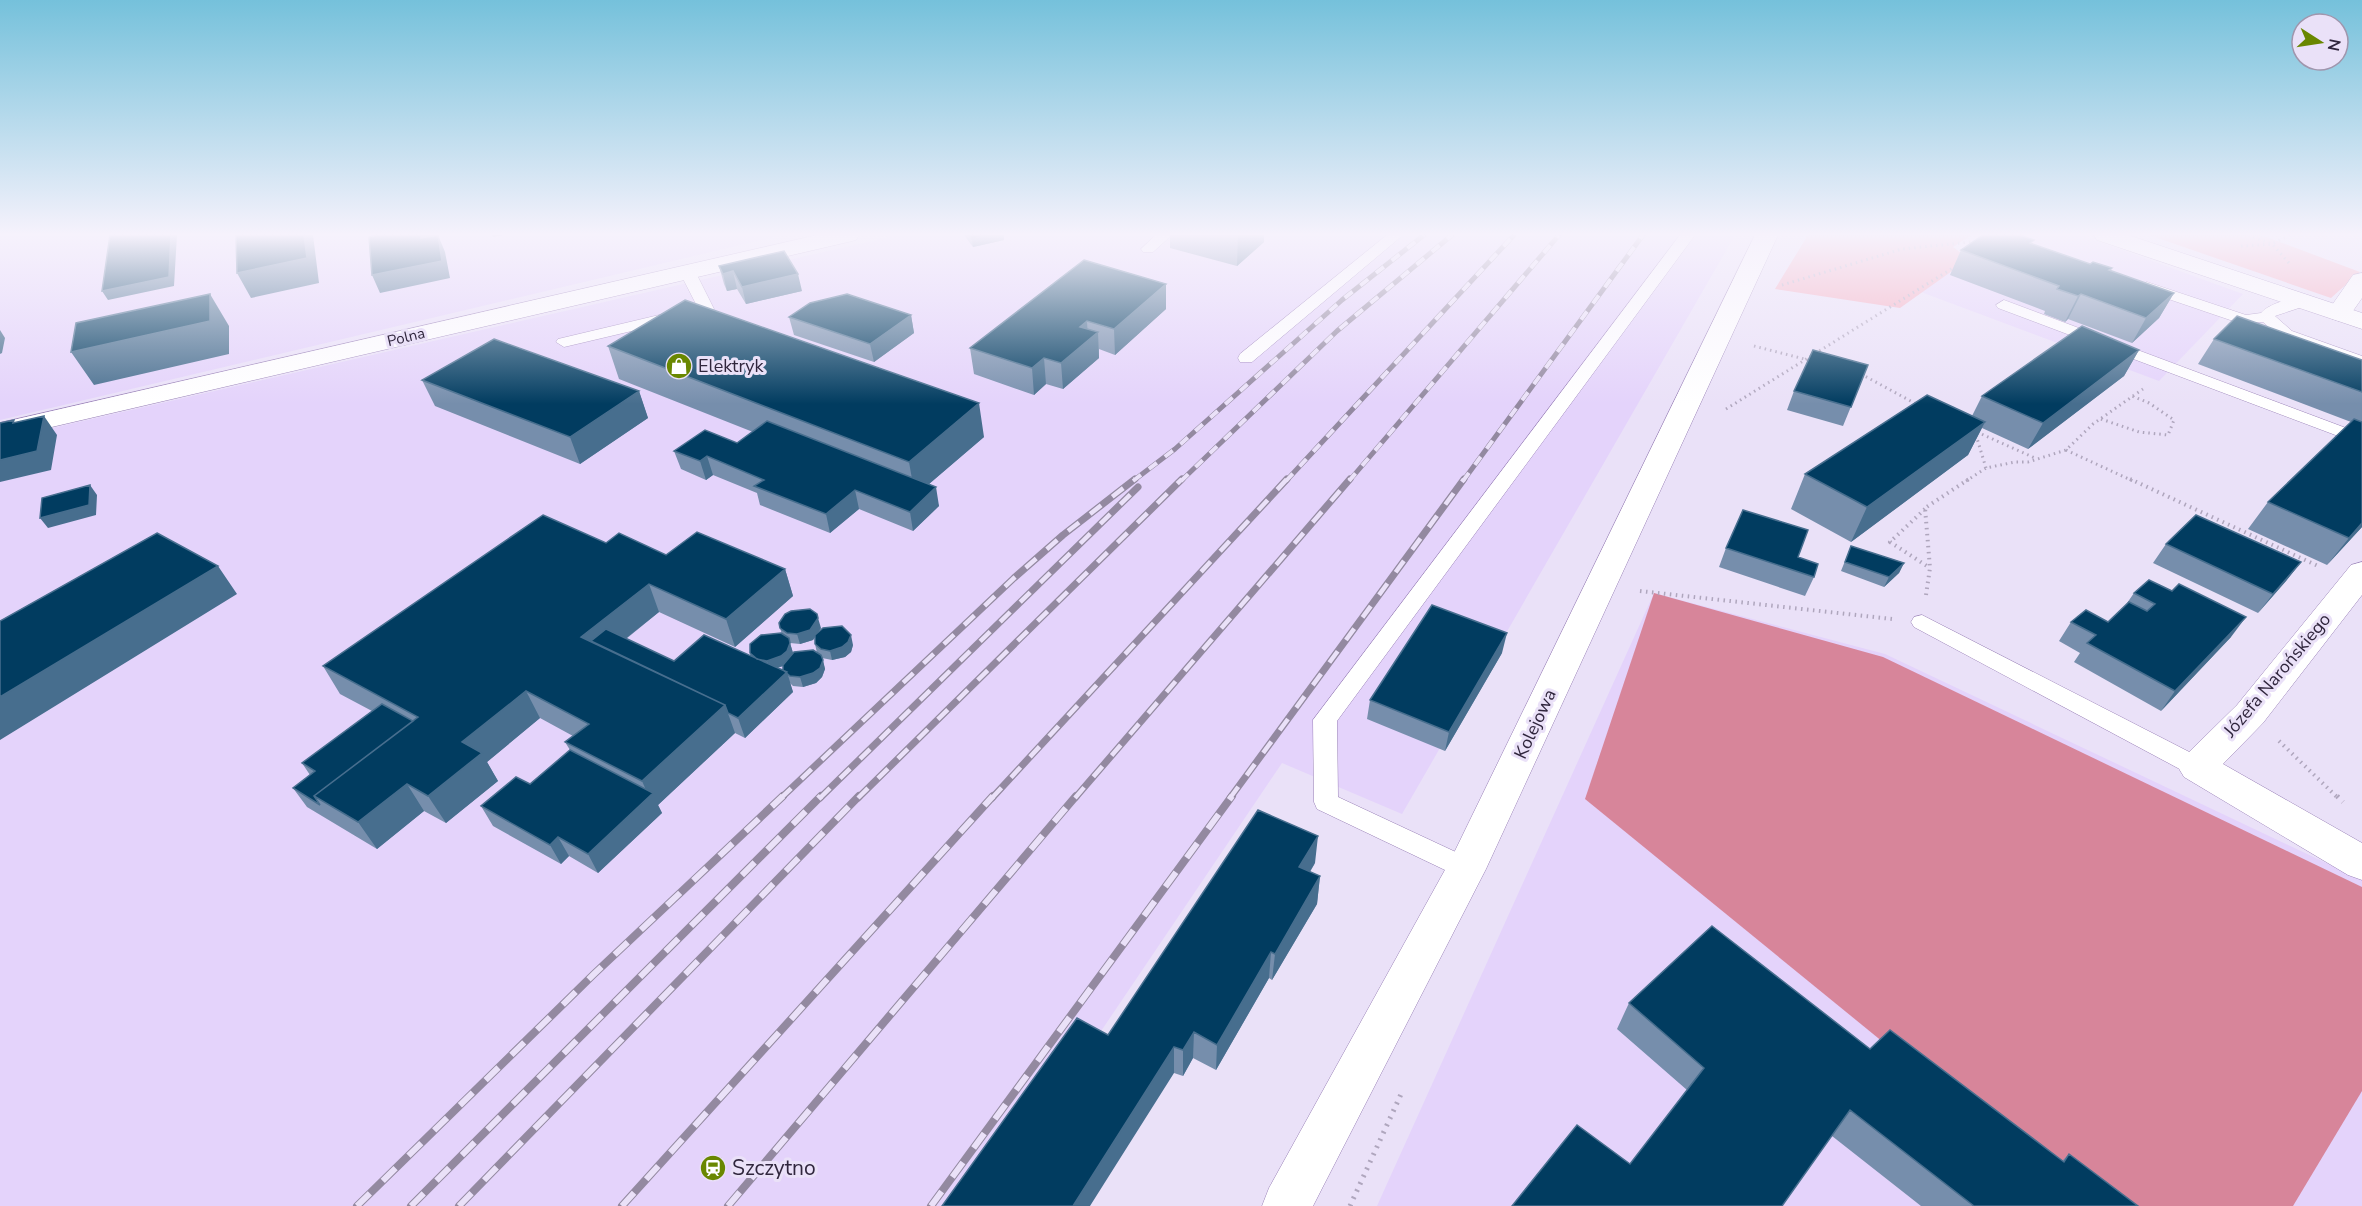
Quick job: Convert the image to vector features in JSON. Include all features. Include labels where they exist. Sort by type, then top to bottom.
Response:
[{"type":"street","name":"Polna","points":[[0,431],[604,291]]},
{"type":"street","name":"Kolejowa","points":[[1287,1206],[1466,869],[1740,291]]},
{"type":"street","points":[[2276,291],[2351,317],[2359,291]]},
{"type":"street","name":"Józefa Narońskiego","points":[[2197,767],[2250,714],[2362,573]]},
{"type":"street","points":[[2197,767],[2362,863]]},
{"type":"lane","points":[[564,342],[706,309],[697,291]]},
{"type":"lane","points":[[1246,358],[1327,291]]},
{"type":"lane","points":[[1466,869],[1326,802],[1325,720],[1646,291]]},
{"type":"lane","points":[[2160,291],[2245,320],[2266,317],[2271,310],[2305,301]]},
{"type":"lane","points":[[2004,305],[2362,440]]},
{"type":"lane","points":[[2266,317],[2286,334],[2362,362]]},
{"type":"lane","points":[[1922,622],[2197,767]]},
{"type":"path","points":[[1717,414],[1916,291]]},
{"type":"path","points":[[1744,343],[1816,362]]},
{"type":"path","points":[[1930,568],[1890,542],[1925,508],[1986,468],[2036,459],[2066,450],[2100,419],[2172,369]]},
{"type":"path","points":[[1855,372],[1865,375],[1922,407]]},
{"type":"path","points":[[2100,419],[2139,432],[2168,435],[2174,420],[2149,403],[2132,396]]},
{"type":"path","points":[[1986,468],[1975,431],[2036,459]]},
{"type":"path","points":[[2066,450],[2325,570]]},
{"type":"path","points":[[1630,590],[1922,622],[1930,568],[1925,508]]},
{"type":"path","points":[[2250,714],[2345,803]]},
{"type":"shaded area","points":[[0,291],[545,291],[0,420]]},
{"type":"shaded area","points":[[651,291],[1703,291],[1402,814],[1282,763],[983,1206],[0,1206],[0,440]]},
{"type":"shaded area","points":[[1790,291],[1924,291],[1900,308]]},
{"type":"shaded area","points":[[2236,291],[2243,294],[2159,381],[1921,292]]},
{"type":"shaded area","points":[[2312,291],[2338,291],[2331,298]]},
{"type":"shaded area","points":[[1654,593],[1885,654],[2362,880],[2362,1206],[1377,1206]]},
{"type":"shaded area","points":[[1654,593],[1883,657],[2362,887],[2362,1091],[2293,1206],[2084,1206],[1585,799]]},
{"type":"building","points":[[1043,291],[1158,291],[1114,329],[1087,321],[1080,327],[1098,332],[1061,363],[1044,358],[1032,368],[970,348]]},
{"type":"building","points":[[2064,291],[2174,293],[2146,318],[2081,294],[2078,296]]},
{"type":"building","points":[[210,294],[210,321],[71,352],[76,323]]},
{"type":"building","points":[[847,294],[911,315],[870,344],[789,317],[810,303]]},
{"type":"building","points":[[685,300],[979,403],[909,462],[608,346]]},
{"type":"building","points":[[2237,316],[2362,360],[2362,392],[2214,339]]},
{"type":"building","points":[[2082,326],[2139,350],[2043,423],[1982,396]]},
{"type":"building","points":[[494,339],[639,391],[570,437],[422,380]]},
{"type":"building","points":[[1813,350],[1868,365],[1851,407],[1794,391]]},
{"type":"building","points":[[1927,395],[1985,422],[1867,507],[1805,474]]},
{"type":"building","points":[[44,416],[37,451],[0,460],[0,423],[14,420],[13,423]]},
{"type":"building","points":[[2354,419],[2362,422],[2362,523],[2349,538],[2268,502]]},
{"type":"building","points":[[767,421],[936,487],[910,512],[855,490],[826,514],[754,486],[764,480],[707,456],[700,461],[674,451],[705,430],[737,443]]},
{"type":"building","points":[[90,485],[89,505],[40,518],[42,498]]},
{"type":"building","points":[[1743,510],[1808,530],[1798,557],[1818,564],[1814,577],[1726,548]]},
{"type":"building","points":[[543,515],[606,543],[619,533],[666,555],[697,532],[785,569],[726,619],[649,584],[581,637],[725,705],[642,781],[565,742],[589,724],[526,691],[462,742],[482,753],[428,796],[407,784],[358,822],[314,796],[418,717],[323,666]]},
{"type":"building","points":[[2196,515],[2301,562],[2273,594],[2166,544]]},
{"type":"building","points":[[157,533],[218,566],[0,697],[0,621]]},
{"type":"building","points":[[1851,546],[1904,563],[1889,577],[1845,562]]},
{"type":"building","points":[[2149,580],[2172,591],[2179,584],[2246,617],[2175,691],[2087,643],[2096,635],[2071,622],[2086,610],[2108,622],[2129,602],[2147,611],[2155,604],[2134,593]]},
{"type":"building","points":[[1432,605],[1507,633],[1449,732],[1370,700]]},
{"type":"building","points":[[810,609],[817,614],[818,618],[810,630],[797,634],[787,633],[780,628],[779,623],[785,614]]},
{"type":"building","points":[[842,626],[851,635],[842,647],[830,651],[821,649],[815,644],[815,635],[823,628]]},
{"type":"building","points":[[606,629],[674,661],[704,635],[787,672],[738,718],[728,713],[725,705],[591,641]]},
{"type":"building","points":[[781,633],[789,638],[790,643],[787,651],[781,656],[767,661],[757,659],[750,653],[750,644],[761,635]]},
{"type":"building","points":[[813,650],[821,655],[823,660],[820,668],[813,673],[800,677],[790,676],[783,670],[783,665],[794,652]]},
{"type":"building","points":[[382,704],[413,721],[314,796],[320,805],[293,788],[315,771],[302,763]]},
{"type":"building","points":[[570,750],[653,793],[588,854],[558,837],[550,845],[481,806],[516,777],[530,784]]},
{"type":"building","points":[[1258,810],[1318,836],[1299,867],[1320,876],[1275,954],[1271,952],[1217,1045],[1194,1032],[1183,1050],[1174,1047],[1073,1206],[942,1206],[1077,1018],[1108,1035]]},
{"type":"building","points":[[1712,926],[1870,1049],[1890,1030],[2064,1162],[2069,1154],[2138,1206],[1974,1206],[1850,1110],[1782,1206],[1512,1206],[1577,1125],[1630,1164],[1704,1068],[1629,1003]]},
{"type":"railway","points":[[1133,481],[1175,449],[1353,291]]},
{"type":"railway","points":[[1181,481],[1337,331],[1385,291]]},
{"type":"railway","points":[[1286,481],[1462,291]]},
{"type":"railway","points":[[1349,481],[1511,291]]},
{"type":"railway","points":[[1463,481],[1602,291]]},
{"type":"railway","points":[[781,798],[1014,578],[1063,535],[1135,479]]},
{"type":"railway","points":[[858,798],[1182,479]]},
{"type":"railway","points":[[992,798],[1287,479]]},
{"type":"railway","points":[[1075,798],[1350,479]]},
{"type":"railway","points":[[1230,798],[1464,479]]},
{"type":"railway","points":[[820,798],[1138,487]]},
{"type":"railway","points":[[357,1206],[594,974],[783,796]]},
{"type":"railway","points":[[411,1206],[821,796]]},
{"type":"railway","points":[[459,1206],[859,796]]},
{"type":"railway","points":[[622,1206],[993,796]]},
{"type":"railway","points":[[728,1206],[1076,796]]},
{"type":"railway","points":[[931,1206],[1232,796]]},
{"type":"place","name":"Elektryk","points":[[679,366]]},
{"type":"place","name":"Szczytno","points":[[713,1168]]}]
